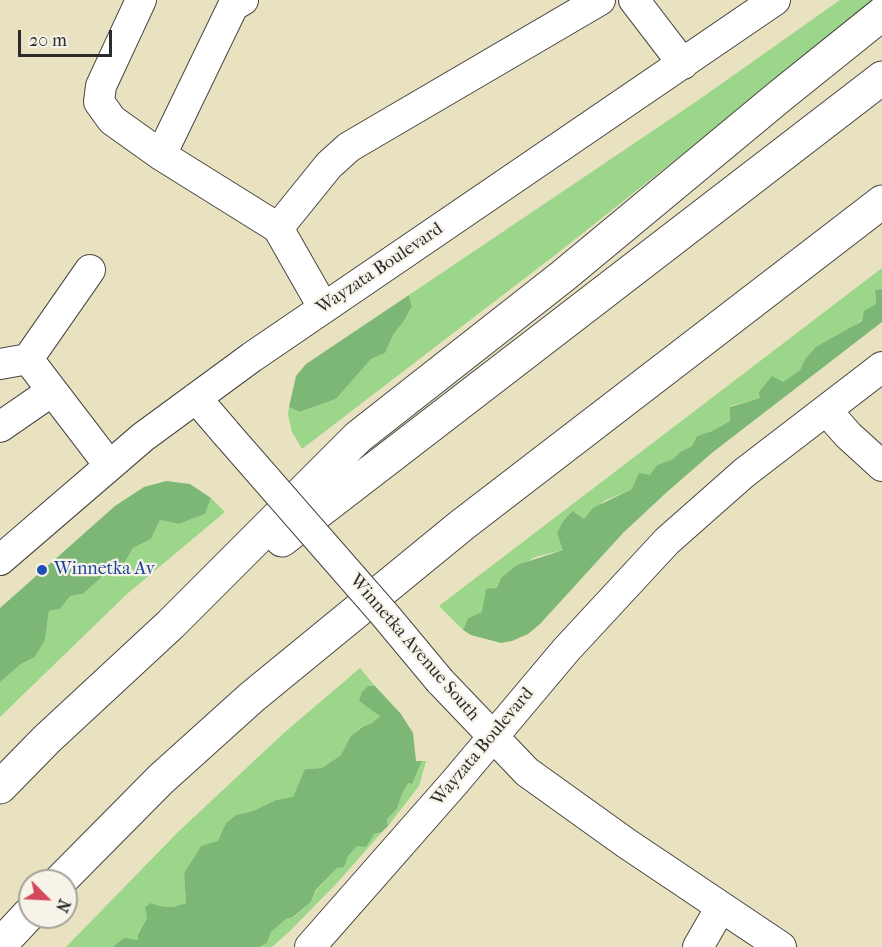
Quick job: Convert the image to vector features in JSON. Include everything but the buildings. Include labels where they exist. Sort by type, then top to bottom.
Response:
[{"type":"highway","points":[[0,787],[47,739],[171,624],[358,437],[563,276],[882,14]]},
{"type":"highway","points":[[171,624],[882,78]]},
{"type":"highway","points":[[72,869],[161,779],[252,697],[462,525],[882,202]]},
{"type":"highway","points":[[0,945],[18,926]]},
{"type":"street","points":[[141,0],[101,86],[99,102],[112,120],[161,155],[278,228],[323,308]]},
{"type":"street","points":[[278,228],[329,165],[349,147],[600,0]]},
{"type":"street","points":[[634,0],[683,64]]},
{"type":"street","name":"Wayzata Boulevard","points":[[0,560],[109,465],[196,398],[323,308],[775,0]]},
{"type":"street","points":[[161,155],[237,2]]},
{"type":"street","points":[[90,270],[14,362],[52,391],[109,465]]},
{"type":"street","name":"Wayzata Boulevard","points":[[310,947],[606,605],[667,541],[744,473],[882,367]]},
{"type":"street","points":[[0,427],[52,391]]},
{"type":"street","name":"Winnetka Avenue South","points":[[196,398],[440,681],[527,772],[626,843],[781,947]]},
{"type":"street","points":[[826,410],[848,435],[882,465]]},
{"type":"street","points":[[698,947],[721,907]]},
{"type":"green space","points":[[840,0],[877,0],[559,252],[302,449],[292,432],[288,415],[289,407],[301,412],[336,399],[371,359],[385,353],[393,335],[412,308],[409,295],[697,101]]},
{"type":"green space","points":[[882,268],[882,289],[875,290],[876,304],[862,320],[805,359],[800,370],[761,398],[730,406],[730,421],[697,436],[692,446],[680,452],[673,459],[657,465],[650,475],[632,489],[604,501],[584,519],[573,511],[563,550],[535,557],[501,578],[482,612],[468,618],[463,630],[439,606]]},
{"type":"green space","points":[[882,289],[882,322],[713,452],[667,492],[623,533],[540,624],[528,634],[501,643],[471,635],[463,630],[468,618],[482,612],[486,589],[496,588],[501,578],[517,565],[563,550],[557,533],[564,520],[573,511],[584,519],[593,508],[632,489],[639,473],[650,475],[657,465],[673,459],[680,452],[692,446],[697,436],[730,421],[730,407],[760,398],[759,392],[772,376],[783,382],[800,370],[805,359],[816,347],[862,321],[864,311],[876,304],[875,290]]},
{"type":"green space","points":[[409,295],[412,307],[393,335],[385,353],[371,359],[336,399],[300,412],[289,407],[296,376],[306,364]]},
{"type":"green space","points":[[166,481],[190,484],[211,498],[205,514],[179,524],[160,520],[151,539],[133,548],[125,562],[114,566],[83,594],[70,596],[60,609],[49,611],[45,640],[35,657],[21,664],[0,682],[0,608],[115,506],[144,487]]},
{"type":"green space","points":[[211,498],[225,512],[127,594],[0,717],[0,682],[21,664],[35,657],[45,640],[49,611],[60,609],[70,596],[83,594],[114,566],[125,562],[133,548],[151,539],[160,520],[179,524],[205,514]]},
{"type":"green space","points":[[360,668],[375,686],[368,686],[359,701],[381,715],[350,737],[341,755],[322,768],[305,769],[293,798],[276,800],[253,811],[236,815],[226,823],[218,842],[201,846],[184,873],[186,903],[173,907],[159,906],[147,918],[138,933],[138,940],[113,947],[66,947],[178,832],[285,732]]},
{"type":"green space","points":[[368,686],[375,686],[401,714],[413,733],[416,761],[422,761],[412,784],[408,783],[402,794],[397,809],[387,819],[388,826],[382,832],[374,834],[366,847],[357,846],[348,856],[344,867],[337,868],[315,891],[311,902],[293,917],[286,919],[271,932],[267,943],[259,947],[113,947],[124,938],[138,940],[138,934],[147,918],[145,907],[151,903],[173,907],[186,903],[184,873],[201,846],[218,841],[226,823],[236,815],[253,811],[276,800],[293,797],[305,769],[322,768],[341,755],[350,737],[380,716],[359,701],[362,692]]},
{"type":"green space","points":[[422,761],[426,761],[419,786],[388,826],[387,819],[397,809],[402,794],[408,783],[412,784]]},
{"type":"green space","points":[[382,832],[290,931],[272,947],[259,947],[267,943],[271,932],[286,919],[294,917],[311,902],[315,892],[357,846],[374,834]]},
{"type":"place","name":"Winnetka Av","points":[[42,570]]}]
